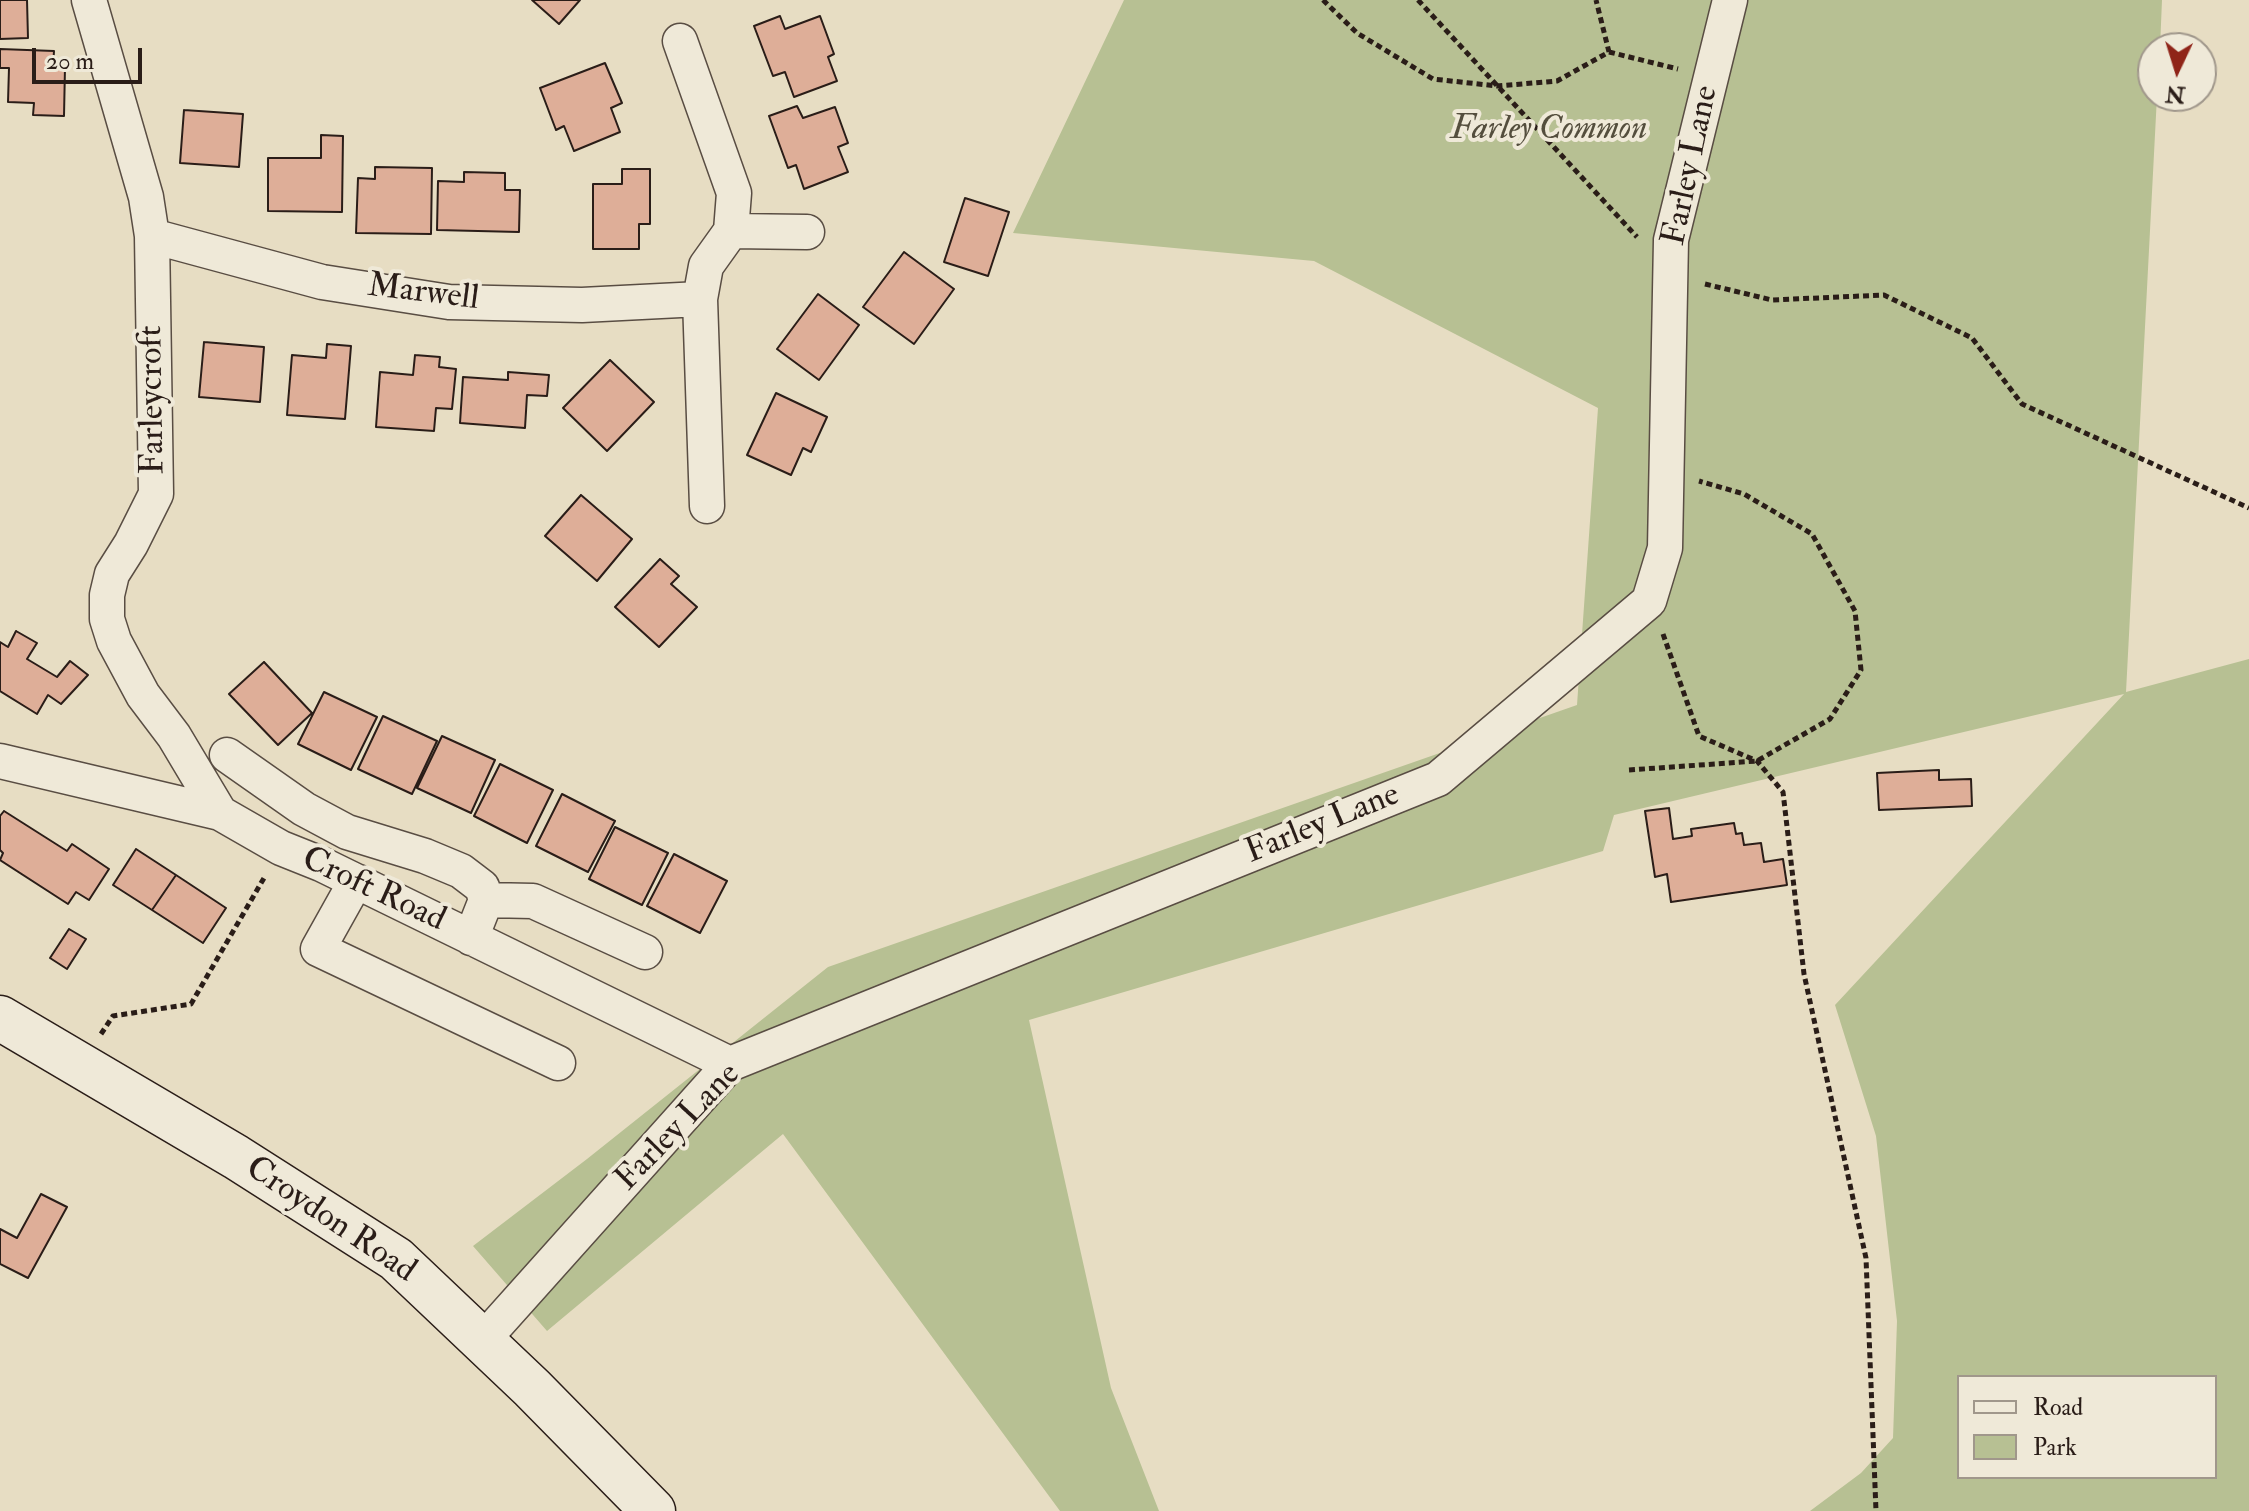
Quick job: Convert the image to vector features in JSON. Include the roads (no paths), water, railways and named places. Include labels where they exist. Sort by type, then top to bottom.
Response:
[{"type":"main road","name":"Croydon Road","points":[[0,1018],[236,1157],[396,1259],[532,1388],[653,1511]]},
{"type":"street","name":"Farleycroft","points":[[89,0],[146,197],[152,236],[156,494],[112,574],[107,595],[107,619],[114,641],[143,695],[174,736],[220,813]]},
{"type":"street","name":"Farley Lane","points":[[482,1341],[730,1064],[1438,779],[1649,601],[1665,548],[1671,240],[1730,0]]},
{"type":"street","points":[[680,41],[734,193],[731,231],[706,266],[700,299],[707,506]]},
{"type":"street","points":[[731,231],[807,232]]},
{"type":"street","name":"Marwell","points":[[152,236],[322,282],[449,302],[582,305],[700,299]]},
{"type":"street","points":[[227,755],[304,809],[347,832],[425,856],[461,871],[482,887],[486,900],[471,938]]},
{"type":"street","name":"Croft Road","points":[[0,761],[220,813],[281,848],[356,881],[730,1064]]},
{"type":"street","points":[[356,881],[318,949],[558,1063]]},
{"type":"street","points":[[486,900],[533,901],[645,952]]},
{"type":"park label","name":"Farley Common","points":[[1549,131]]}]
